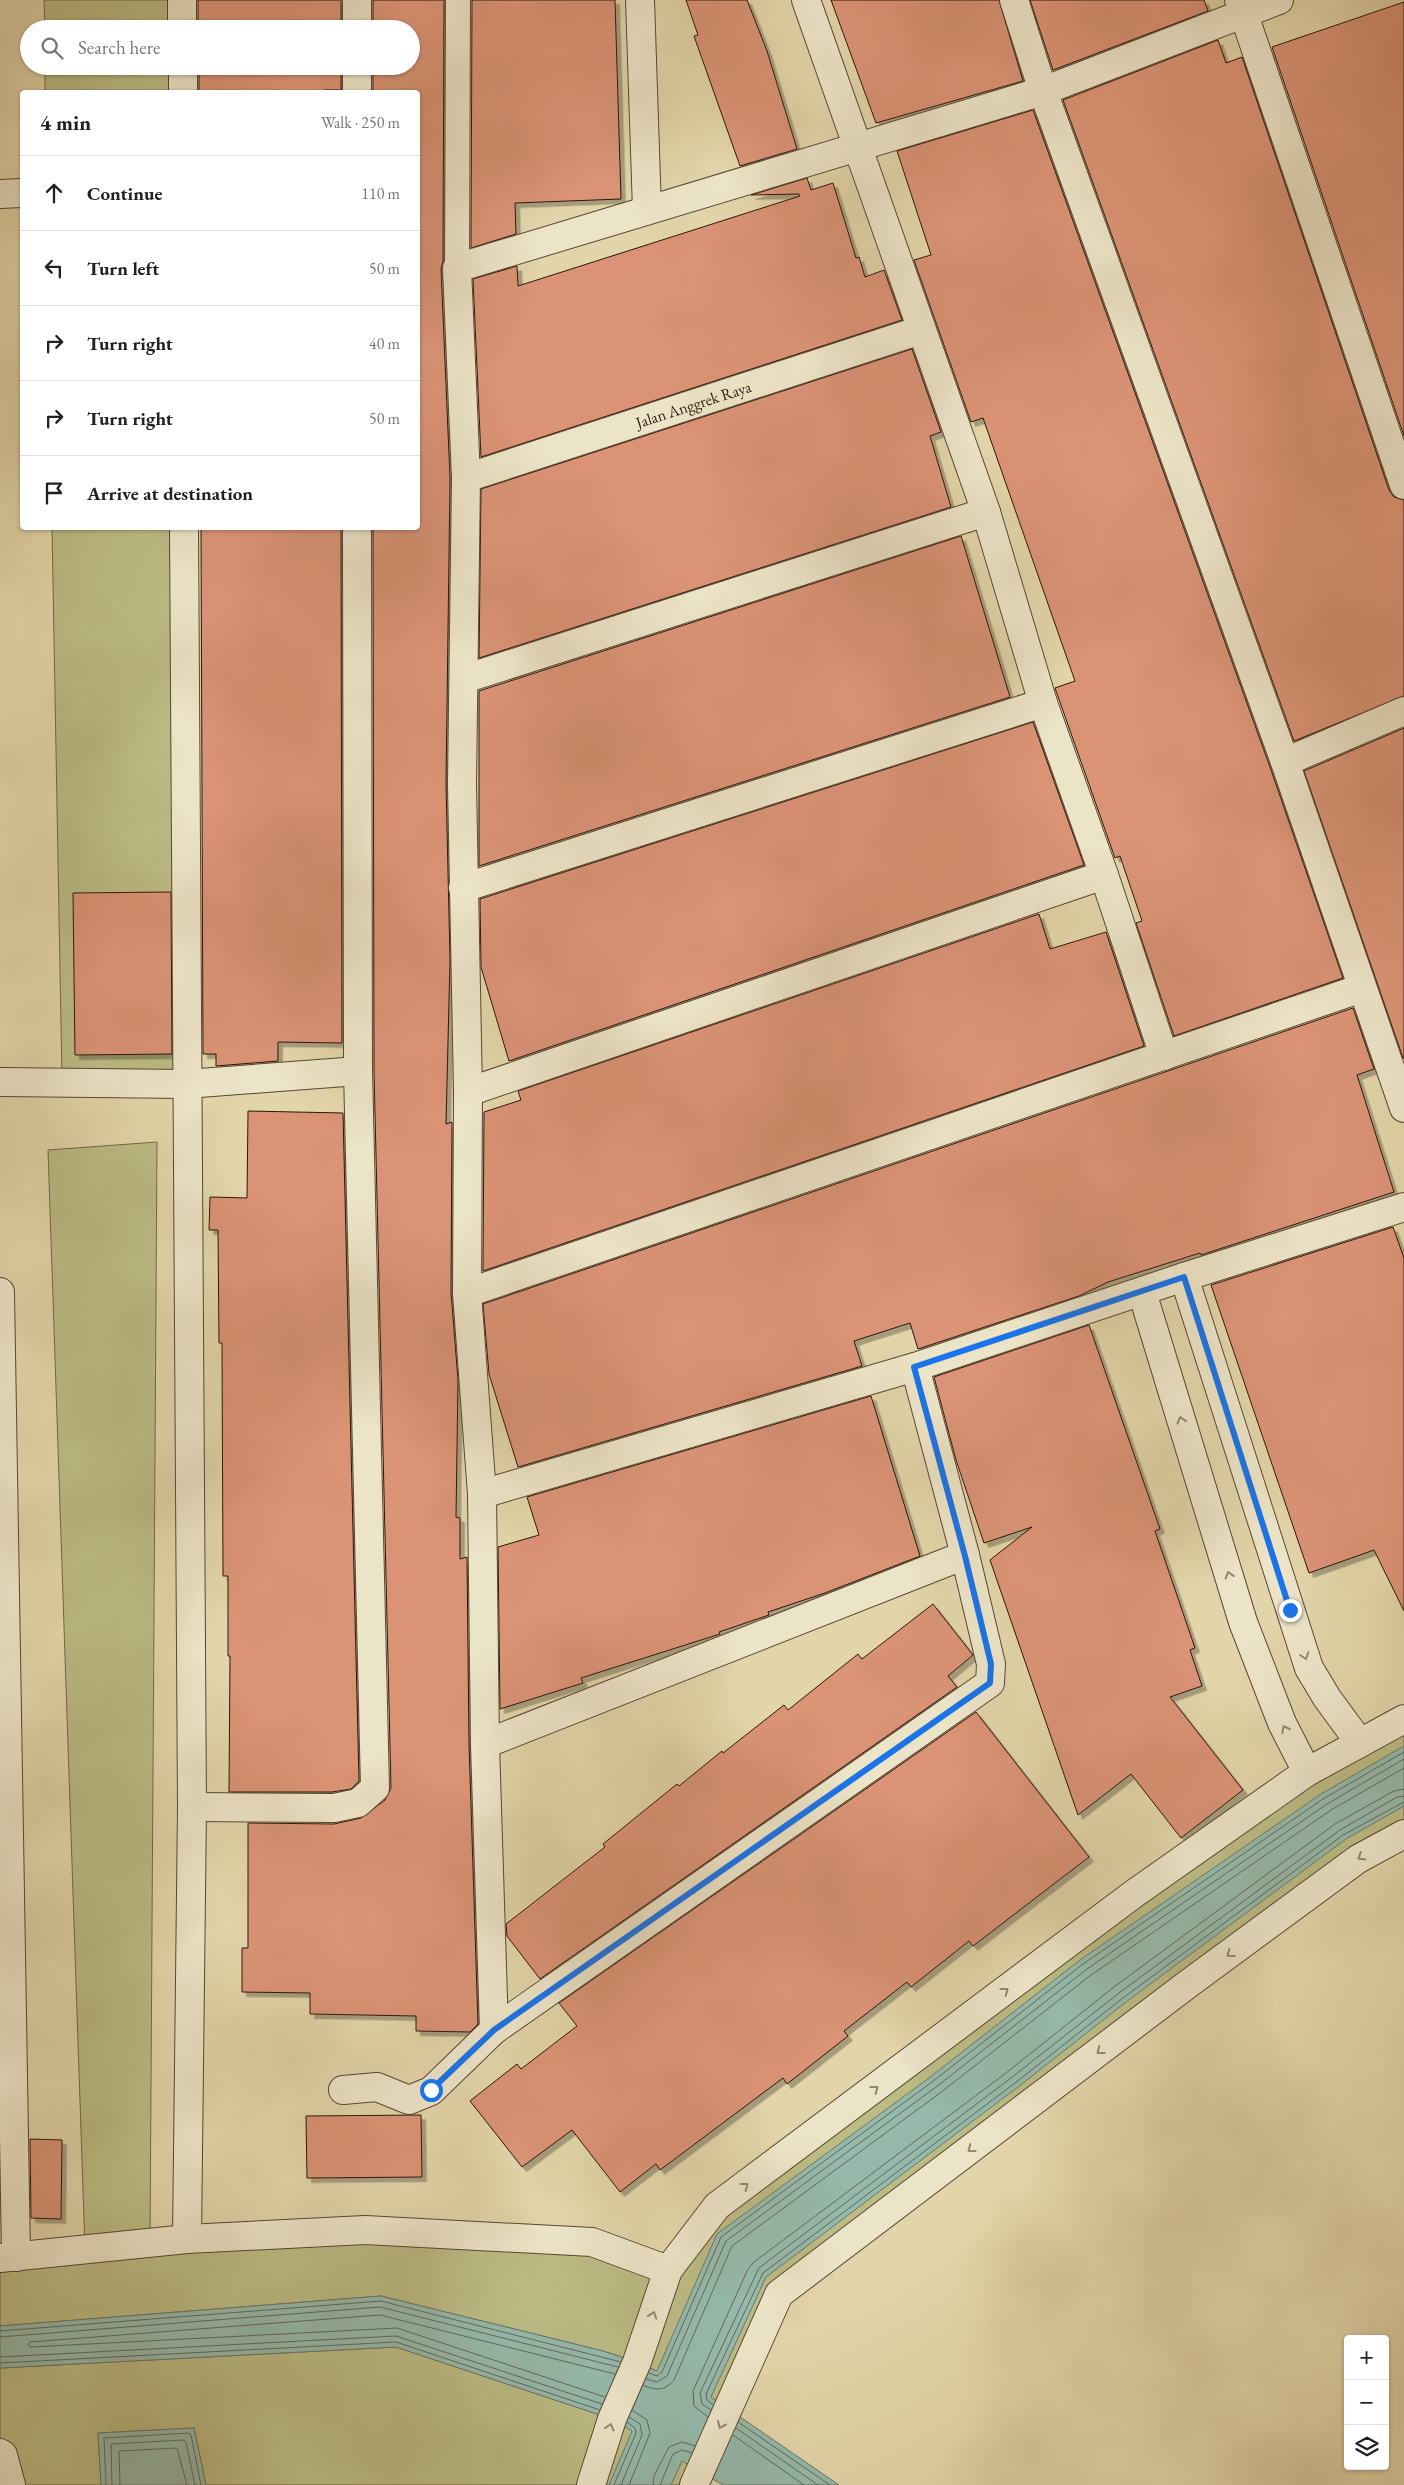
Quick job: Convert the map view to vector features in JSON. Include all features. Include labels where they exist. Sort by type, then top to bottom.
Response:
[{"type":"street","points":[[182,0],[182,20]]},
{"type":"street","points":[[357,20],[358,0]]},
{"type":"street","points":[[640,0],[647,210]]},
{"type":"street","points":[[806,0],[986,512],[1043,703],[1104,875],[1164,1056]]},
{"type":"street","points":[[1014,0],[1043,91],[1285,762],[1404,1108]]},
{"type":"street","points":[[494,2030],[485,1744],[482,1494],[467,1292],[468,1092],[462,784],[466,478],[457,268],[1043,91],[1241,7],[1279,0]]},
{"type":"street","points":[[1241,7],[1404,485]]},
{"type":"street","points":[[182,75],[183,90]]},
{"type":"street","points":[[357,75],[357,90]]},
{"type":"street","points":[[0,194],[20,193]]},
{"type":"street","name":"Jalan Anggrek Raya","points":[[466,478],[921,330]]},
{"type":"street","points":[[464,679],[986,512]]},
{"type":"street","points":[[184,530],[192,1807],[188,2239]]},
{"type":"street","points":[[192,1807],[334,1808],[358,1803],[375,1788],[358,1071],[357,530]]},
{"type":"street","points":[[463,888],[1043,703]]},
{"type":"street","points":[[1285,762],[1404,712]]},
{"type":"street","points":[[468,1092],[1104,875]]},
{"type":"street","points":[[467,1292],[1362,988]]},
{"type":"street","points":[[0,1082],[186,1084],[358,1071]]},
{"type":"street","points":[[482,1494],[914,1367],[1184,1277],[1404,1207]]},
{"type":"street","points":[[1184,1277],[1309,1668],[1327,1698],[1360,1743]]},
{"type":"street","points":[[0,1292],[8,2257],[188,2239],[365,2230],[592,2242],[668,2270]]},
{"type":"street","points":[[1142,1292],[1243,1622],[1282,1723],[1307,1772]]},
{"type":"street","points":[[343,2090],[377,2087],[409,2100],[431,2090],[494,2030],[990,1683],[991,1664],[965,1556],[914,1367]]},
{"type":"street","points":[[485,1744],[965,1556]]},
{"type":"street","points":[[593,2479],[612,2419],[637,2362],[668,2270],[717,2206],[1134,1893],[1307,1772],[1404,1719]]},
{"type":"street","points":[[694,2485],[779,2294],[1188,1984],[1358,1859],[1404,1834]]},
{"type":"street","points":[[0,2452],[3,2455],[11,2485]]},
{"type":"lane","points":[[457,268],[458,0]]},
{"type":"green space","points":[[44,0],[182,0],[182,20],[45,20]]},
{"type":"green space","points":[[45,75],[183,75],[183,90],[45,90]]},
{"type":"green space","points":[[52,530],[184,530],[186,1084],[62,1081]]},
{"type":"green space","points":[[157,1142],[150,2244],[544,2239],[668,2270],[717,2206],[1404,1719],[1404,1834],[779,2294],[694,2485],[206,2485],[194,2428],[98,2433],[101,2485],[11,2485],[0,2453],[0,2368],[396,2347],[612,2419],[637,2362],[603,2351],[381,2296],[0,2326],[0,2258],[85,2250],[48,1150]]},
{"type":"water","points":[[1404,1746],[1404,1806],[1346,1839],[1126,2002],[1018,2087],[766,2277],[711,2397],[839,2485],[723,2485],[682,2461],[671,2485],[609,2485],[632,2431],[612,2419],[396,2347],[0,2368],[0,2326],[381,2296],[603,2351],[657,2371],[717,2234],[929,2078],[1080,1960],[1321,1794]]},
{"type":"water","points":[[194,2428],[206,2485],[101,2485],[98,2433]]},
{"type":"building","points":[[198,0],[341,0],[341,20],[198,20]]},
{"type":"building","points":[[373,0],[444,0],[443,261],[441,269],[450,478],[446,784],[450,960],[446,1124],[452,1122],[451,1293],[458,1380],[456,1517],[460,1518],[460,1559],[467,1557],[469,1744],[478,2024],[470,2032],[416,2031],[416,2016],[310,2014],[310,1993],[242,1992],[242,1948],[248,1948],[248,1823],[334,1824],[361,1818],[385,1800],[391,1788],[374,1071],[373,530],[420,530],[420,90],[373,90],[373,75],[420,75],[420,20],[373,20]]},
{"type":"building","points":[[472,0],[615,0],[621,199],[515,203],[516,234],[471,248]]},
{"type":"building","points":[[686,0],[747,0],[767,51],[797,149],[740,166],[694,36],[698,35]]},
{"type":"building","points":[[831,0],[999,0],[1023,81],[876,123]]},
{"type":"building","points":[[1030,0],[1204,0],[1208,11],[1053,70]]},
{"type":"building","points":[[1404,2],[1404,436],[1272,47]]},
{"type":"building","points":[[1218,40],[1226,63],[1242,57],[1389,490],[1394,497],[1404,500],[1404,696],[1294,741],[1063,100]]},
{"type":"building","points":[[199,75],[341,75],[341,90],[199,90]]},
{"type":"building","points":[[1033,110],[1270,767],[1343,978],[1174,1036],[1136,923],[1142,921],[1120,856],[1115,858],[1055,688],[1075,681],[983,418],[971,422],[914,260],[931,255],[897,151]]},
{"type":"building","points":[[807,178],[811,190],[833,183],[856,258],[859,257],[865,277],[884,270],[902,320],[481,457],[473,279],[517,266],[518,286],[800,196],[799,194],[751,195]]},
{"type":"building","points":[[912,349],[941,432],[930,436],[951,507],[479,658],[481,489]]},
{"type":"building","points":[[201,530],[341,530],[342,1043],[278,1042],[278,1061],[216,1066],[216,1054],[203,1054]]},
{"type":"building","points":[[961,536],[1010,697],[479,866],[479,691]]},
{"type":"building","points":[[1033,722],[1084,865],[509,1061],[481,967],[480,899]]},
{"type":"building","points":[[1404,728],[1404,1058],[1403,1058],[1304,771]]},
{"type":"building","points":[[171,892],[172,1054],[75,1055],[73,893]]},
{"type":"building","points":[[1039,914],[1050,949],[1106,932],[1144,1046],[483,1271],[484,1112],[521,1100],[518,1091]]},
{"type":"building","points":[[1353,1008],[1374,1069],[1357,1075],[1394,1192],[1201,1255],[1200,1253],[1108,1282],[1079,1296],[918,1349],[910,1323],[854,1341],[862,1366],[518,1467],[489,1374],[483,1304]]},
{"type":"building","points":[[248,1111],[343,1113],[359,1781],[351,1789],[332,1792],[229,1792],[230,1656],[228,1656],[228,1576],[223,1576],[222,1343],[219,1343],[218,1230],[209,1230],[210,1197],[247,1198]]},
{"type":"building","points":[[1393,1227],[1404,1258],[1404,1611],[1374,1550],[1309,1573],[1211,1285]]},
{"type":"building","points":[[1089,1325],[1160,1529],[1155,1531],[1195,1648],[1190,1650],[1202,1686],[1170,1697],[1243,1790],[1181,1838],[1131,1774],[1078,1815],[990,1560],[1032,1527],[984,1543],[956,1460],[934,1377]]},
{"type":"building","points":[[871,1396],[920,1556],[825,1593],[768,1612],[769,1615],[719,1632],[720,1634],[581,1678],[583,1683],[500,1709],[498,1547],[539,1535],[527,1497]]},
{"type":"building","points":[[933,1604],[973,1655],[948,1676],[957,1687],[540,1979],[507,1936],[506,1924],[605,1847],[603,1844],[677,1784],[679,1786],[784,1705],[788,1710],[858,1654],[862,1659]]},
{"type":"building","points":[[976,1712],[1089,1857],[973,1946],[969,1941],[911,1987],[907,1982],[844,2031],[848,2036],[787,2084],[783,2078],[660,2170],[656,2164],[620,2192],[572,2130],[522,2167],[470,2101],[517,2064],[521,2069],[577,2026],[559,2003]]},
{"type":"building","points":[[421,2115],[422,2177],[307,2178],[306,2116]]},
{"type":"building","points":[[30,2139],[62,2140],[61,2219],[31,2218]]},
{"type":"route","points":[[431,2090],[450,2075],[494,2030],[990,1683],[991,1664],[965,1556],[914,1367],[1184,1277],[1290,1610]]}]
